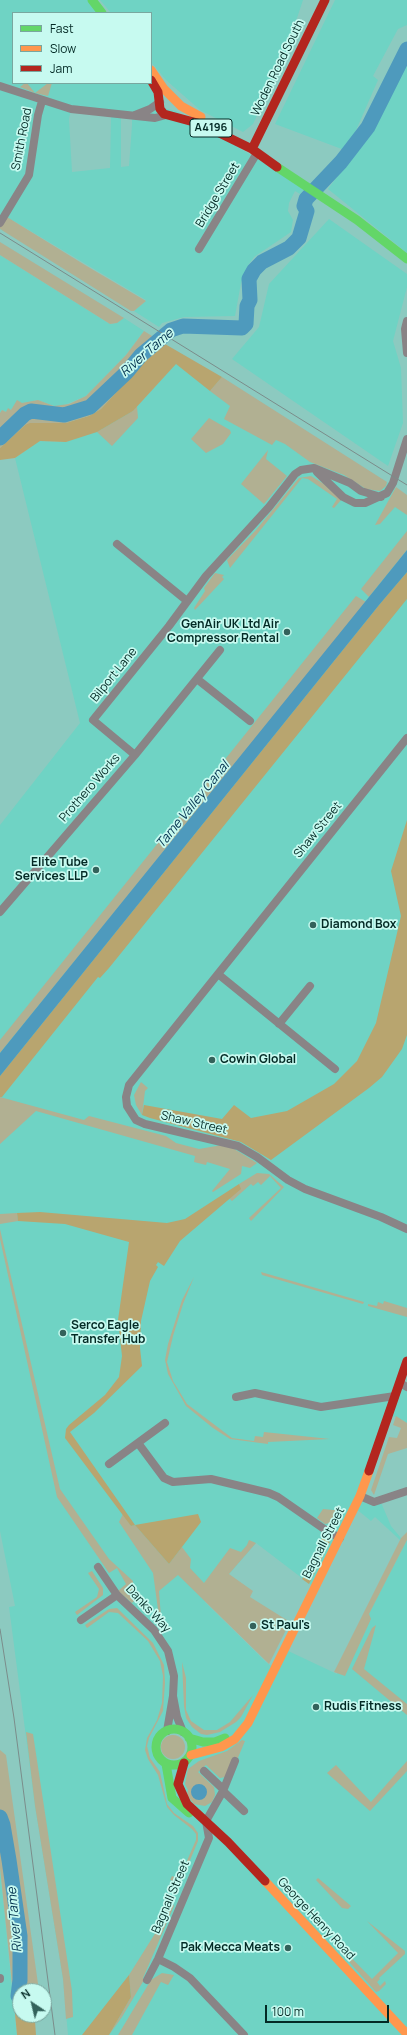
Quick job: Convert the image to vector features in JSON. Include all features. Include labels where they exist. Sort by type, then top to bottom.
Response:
[{"type":"street","points":[[85,0],[94,12]]},
{"type":"street","points":[[92,0],[101,12]]},
{"type":"street","name":"Woden Road South","points":[[254,148],[325,0]]},
{"type":"street","name":"A4196","points":[[152,71],[164,89],[185,110],[205,118],[254,148],[330,200],[407,259]]},
{"type":"street","points":[[0,86],[71,110],[155,118],[166,115],[160,109],[158,92],[152,82]]},
{"type":"street","points":[[132,116],[150,109],[165,97],[175,100]]},
{"type":"street","name":"A4196","points":[[166,115],[176,111],[175,100]]},
{"type":"street","name":"Smith Road","points":[[0,223],[29,175],[38,115],[42,101]]},
{"type":"street","name":"A4196","points":[[166,115],[201,124],[254,148]]},
{"type":"street","name":"Bridge Street","points":[[199,249],[254,148]]},
{"type":"street","points":[[407,321],[405,329],[407,353]]},
{"type":"street","points":[[314,468],[343,497],[355,503],[365,503],[386,493],[393,483],[407,439]]},
{"type":"street","name":"Bilport Lane","points":[[135,755],[93,720],[169,626],[206,576],[269,507],[295,474],[307,467],[314,468]]},
{"type":"street","points":[[314,468],[350,483],[361,491],[380,497]]},
{"type":"street","points":[[117,544],[187,601]]},
{"type":"street","name":"Prothero Works","points":[[0,912],[135,755],[220,650]]},
{"type":"street","points":[[197,679],[250,721]]},
{"type":"street","name":"Shaw Street","points":[[407,738],[129,1084],[126,1097],[127,1106],[130,1113],[136,1120],[145,1124],[238,1146],[257,1157],[288,1180],[305,1189],[382,1217],[407,1230]]},
{"type":"street","points":[[218,974],[335,1069]]},
{"type":"street","points":[[279,1024],[310,986]]},
{"type":"street","name":"Bagnall Street","points":[[191,1755],[221,1748],[234,1739],[248,1723],[360,1496],[395,1396],[403,1385],[407,1361]]},
{"type":"street","points":[[236,1397],[255,1393],[321,1407],[395,1396]]},
{"type":"street","points":[[109,1464],[165,1423]]},
{"type":"street","points":[[138,1443],[164,1478],[173,1482],[218,1480],[269,1493],[278,1497],[327,1531],[340,1538]]},
{"type":"street","points":[[360,1496],[374,1502],[407,1491]]},
{"type":"street","name":"Danks Way","points":[[98,1567],[117,1595],[154,1630],[168,1651],[174,1676],[173,1696],[167,1731]]},
{"type":"street","points":[[81,1620],[117,1595]]},
{"type":"street","name":"Danks Way","points":[[173,1696],[177,1717],[186,1735]]},
{"type":"street","points":[[184,1763],[176,1766],[166,1764],[158,1756],[156,1748],[159,1737],[167,1731],[176,1729],[203,1742],[215,1742],[243,1728]]},
{"type":"street","points":[[186,1735],[192,1746],[191,1755],[184,1763],[178,1784],[181,1794],[187,1804],[206,1821]]},
{"type":"street","points":[[206,1821],[223,1790],[235,1762]]},
{"type":"street","points":[[166,1764],[172,1798],[184,1810],[206,1821]]},
{"type":"street","points":[[204,1771],[244,1811]]},
{"type":"street","name":"Bagnall Street","points":[[147,1980],[158,1959],[209,1838],[206,1821]]},
{"type":"street","name":"George Henry Road","points":[[206,1821],[228,1842],[407,2034]]},
{"type":"street","points":[[158,1959],[174,1966],[190,1978],[244,2035]]},
{"type":"shaded area","points":[[0,0],[88,0],[98,12],[12,12],[12,84],[151,84],[159,107],[176,111],[306,187],[300,194],[295,191],[289,203],[288,211],[293,220],[291,232],[254,257],[249,264],[241,283],[235,316],[184,317],[162,323],[159,327],[134,311],[146,300],[12,220],[3,231],[0,229]],"holes":[[[71,110],[111,115],[110,168],[72,172],[69,119]],[[121,115],[132,116],[129,166],[121,167]]]},
{"type":"shaded area","points":[[100,0],[303,0],[281,66],[253,124],[243,132],[200,110],[166,80],[152,63],[152,12],[110,12]]},
{"type":"shaded area","points":[[335,0],[407,0],[407,25],[398,29],[373,76],[378,80],[347,151],[275,124]]},
{"type":"shaded area","points":[[407,65],[407,253],[328,189],[372,129]]},
{"type":"shaded area","points":[[24,84],[28,84],[35,93],[20,87]]},
{"type":"shaded area","points":[[47,84],[52,84],[48,96],[35,93]]},
{"type":"shaded area","points":[[7,217],[146,301],[134,311],[131,311],[0,229],[0,225]]},
{"type":"shaded area","points":[[329,219],[407,274],[407,287],[393,341],[401,368],[403,423],[388,466],[232,359],[259,327],[269,284]]},
{"type":"shaded area","points":[[0,242],[124,318],[117,323],[110,324],[0,255]]},
{"type":"shaded area","points":[[0,255],[110,324],[116,323],[124,318],[144,331],[126,355],[86,396],[62,406],[54,406],[38,400],[22,403],[6,412],[2,410],[0,413]]},
{"type":"shaded area","points":[[144,331],[165,344],[140,366],[101,409],[89,416],[66,423],[25,425],[0,448],[0,413],[2,410],[6,412],[8,408],[11,410],[17,400],[22,403],[38,400],[54,406],[69,404],[86,396],[126,355]]},
{"type":"shaded area","points":[[165,344],[222,377],[210,391],[176,364],[133,411],[97,432],[66,442],[40,441],[15,458],[0,460],[0,448],[25,425],[30,423],[66,423],[89,416],[101,409],[140,366]]},
{"type":"shaded area","points":[[176,363],[276,439],[386,486],[387,482],[407,497],[407,1361],[400,1383],[407,1387],[407,1423],[389,1414],[360,1496],[380,1500],[391,1526],[401,1538],[400,1540],[375,1517],[371,1521],[355,1508],[315,1588],[256,1543],[205,1602],[274,1668],[284,1649],[337,1674],[407,1540],[407,2035],[68,2035],[63,1979],[35,1806],[9,1607],[15,1606],[0,1531],[0,825],[80,723],[15,458],[39,441],[66,442],[133,411]],"holes":[[[176,1729],[180,1730],[191,1741],[192,1750],[187,1761],[180,1765],[172,1766],[160,1759],[156,1752],[156,1745],[162,1734]]]},
{"type":"shaded area","points":[[222,377],[387,482],[386,486],[380,491],[366,489],[344,475],[310,462],[285,444],[276,440],[272,445],[224,419],[230,406],[210,391]]},
{"type":"shaded area","points":[[137,406],[138,418],[112,446],[97,432],[133,411]]},
{"type":"shaded area","points":[[209,418],[230,430],[231,433],[223,444],[206,453],[191,439]]},
{"type":"shaded area","points":[[268,450],[266,459],[287,476],[264,504],[241,484]]},
{"type":"shaded area","points":[[311,476],[324,484],[341,500],[334,508],[332,507],[337,499],[308,479],[302,478],[230,568],[227,560],[256,530],[299,478]]},
{"type":"shaded area","points":[[396,487],[407,495],[407,515],[395,507],[380,524],[375,525]]},
{"type":"shaded area","points":[[407,531],[407,550],[369,597],[361,589]]},
{"type":"shaded area","points":[[407,572],[407,599],[109,968],[100,978],[98,977],[2,1097],[0,1097],[0,1076]]},
{"type":"shaded area","points":[[215,573],[224,575],[222,577],[224,579],[195,610],[194,608],[205,591],[204,588]]},
{"type":"shaded area","points":[[356,596],[366,602],[0,1053],[0,1040]]},
{"type":"shaded area","points":[[407,820],[407,1035],[402,1049],[382,1077],[271,1160],[241,1142],[142,1115],[144,1105],[222,1119],[234,1105],[251,1118],[287,1111],[334,1084],[357,1061],[376,1023],[401,916],[391,871]]},
{"type":"shaded area","points":[[141,1082],[148,1088],[145,1091],[142,1115],[136,1105],[134,1095]]},
{"type":"shaded area","points":[[0,1097],[84,1120],[89,1116],[166,1136],[176,1143],[199,1149],[222,1145],[231,1147],[257,1163],[250,1168],[242,1166],[241,1174],[213,1192],[212,1191],[230,1169],[207,1162],[206,1165],[194,1162],[195,1156],[36,1111],[0,1144]]},
{"type":"shaded area","points":[[257,1173],[269,1174],[284,1187],[251,1221],[249,1218],[281,1188],[270,1176],[261,1185],[258,1182],[253,1186],[251,1184],[232,1201],[229,1198],[240,1189],[239,1184]]},
{"type":"shaded area","points":[[239,1184],[241,1189],[180,1241],[164,1266],[158,1262],[156,1265],[158,1267],[150,1281],[141,1321],[140,1348],[142,1366],[94,1413],[70,1432],[135,1525],[131,1526],[65,1438],[66,1429],[69,1425],[105,1395],[119,1377],[122,1356],[118,1320],[129,1242],[65,1224],[18,1221],[17,1213],[40,1212],[167,1223],[185,1219]]},
{"type":"shaded area","points":[[17,1213],[18,1221],[0,1224],[0,1214]]},
{"type":"shaded area","points":[[0,1229],[60,1489],[109,1559],[133,1581],[134,1601],[132,1603],[118,1591],[126,1584],[117,1568],[109,1573],[57,1497],[0,1239]]},
{"type":"shaded area","points":[[261,1272],[364,1302],[363,1304],[262,1275]]},
{"type":"shaded area","points":[[194,1277],[183,1304],[167,1362],[173,1381],[187,1404],[232,1438],[254,1441],[255,1436],[263,1437],[264,1432],[330,1439],[268,1442],[268,1444],[230,1439],[213,1428],[186,1406],[168,1374],[165,1360],[168,1344],[182,1300]]},
{"type":"shaded area","points":[[384,1301],[407,1308],[407,1317],[368,1306],[368,1304],[377,1306],[378,1302],[383,1304]]},
{"type":"shaded area","points":[[396,1416],[407,1423],[407,1448],[388,1454],[374,1495],[371,1490],[389,1437],[397,1438],[401,1428],[393,1425]]},
{"type":"shaded area","points":[[323,1509],[344,1511],[340,1521],[325,1524],[317,1518]]},
{"type":"shaded area","points":[[123,1514],[131,1526],[135,1525],[169,1564],[182,1547],[191,1559],[190,1568],[204,1583],[230,1548],[241,1552],[249,1540],[256,1543],[229,1574],[253,1591],[250,1597],[290,1622],[269,1664],[178,1575],[159,1591],[161,1617],[159,1617],[153,1573],[119,1522]]},
{"type":"shaded area","points":[[198,1514],[201,1522],[169,1564],[135,1525]]},
{"type":"shaded area","points":[[407,1532],[407,1540],[369,1614],[371,1619],[345,1676],[334,1672],[401,1538]]},
{"type":"shaded area","points":[[323,1537],[330,1542],[309,1584],[302,1579],[325,1546],[319,1541]]},
{"type":"shaded area","points":[[92,1571],[103,1588],[103,1595],[77,1615],[75,1612],[97,1597],[99,1589],[88,1573]]},
{"type":"shaded area","points":[[117,1608],[153,1643],[164,1665],[165,1683],[163,1711],[149,1738],[147,1746],[150,1758],[160,1772],[167,1804],[174,1813],[193,1826],[198,1833],[198,1841],[181,1882],[170,1880],[172,1876],[179,1879],[196,1840],[196,1834],[167,1807],[158,1775],[148,1759],[145,1750],[147,1738],[157,1720],[162,1703],[163,1676],[160,1661],[148,1641],[118,1613],[109,1612],[87,1628],[85,1625],[109,1609]]},
{"type":"shaded area","points":[[376,1625],[364,1669],[407,1704],[407,1715],[352,1669],[372,1628]]},
{"type":"shaded area","points":[[182,1662],[186,1678],[186,1710],[191,1721],[204,1730],[217,1730],[230,1722],[253,1695],[241,1717],[236,1722],[220,1732],[207,1735],[201,1734],[192,1727],[186,1718],[184,1706]]},
{"type":"shaded area","points":[[26,1732],[33,1734],[72,1991],[73,2017],[66,2019],[63,1979],[35,1806]]},
{"type":"shaded area","points":[[173,1735],[178,1736],[184,1742],[184,1752],[178,1758],[173,1759],[168,1758],[162,1752],[161,1747],[162,1742],[168,1736]]},
{"type":"shaded area","points":[[242,1740],[245,1741],[237,1760],[225,1777],[220,1778],[206,1765],[198,1772],[214,1787],[215,1795],[212,1802],[205,1806],[194,1804],[187,1795],[188,1790],[185,1784],[188,1769],[199,1761],[227,1751]]},
{"type":"shaded area","points":[[0,1750],[6,1755],[38,1983],[12,1984],[0,1868]]},
{"type":"shaded area","points":[[407,1761],[407,1771],[370,1811],[327,1773],[336,1765],[371,1802]]},
{"type":"shaded area","points":[[0,1868],[12,1988],[12,2023],[16,2023],[17,2035],[0,2035]]},
{"type":"shaded area","points":[[318,1878],[351,1906],[348,1909],[342,1908],[316,1880]]},
{"type":"shaded area","points":[[169,1898],[174,1906],[143,1978],[144,1980],[122,2017],[109,2035],[131,1997],[129,1975],[156,1932]]},
{"type":"shaded area","points":[[367,1921],[405,1951],[405,1954],[379,1978],[380,1979],[377,1982],[380,1986],[385,1981],[386,1984],[376,1992],[334,1945],[336,1942],[372,1979],[398,1953]]},
{"type":"shaded area","points":[[162,1973],[174,1975],[168,1985],[161,1982],[132,2035],[118,2035],[151,1980]]},
{"type":"shaded area","points":[[129,1975],[131,1997],[109,2035],[82,2035]]},
{"type":"shaded area","points":[[16,2023],[35,2023],[36,2035],[17,2035]]},
{"type":"water","points":[[407,550],[407,572],[0,1076],[0,1053]]},
{"type":"water","points":[[199,1784],[205,1786],[207,1792],[205,1798],[199,1800],[193,1798],[191,1792],[193,1786]]},
{"type":"waterway","name":"River Tame","points":[[0,438],[25,414],[31,411],[64,415],[90,407],[127,372],[141,355],[171,330],[183,326],[242,328],[246,324],[247,306],[250,300],[249,279],[254,270],[262,262],[289,248],[299,238],[307,211],[304,206],[306,199],[341,162],[368,127],[407,49]]},
{"type":"waterway","name":"River Tame","points":[[0,1817],[3,1825],[9,1860],[20,1936],[20,1983]]},
{"type":"tram line","points":[[0,233],[407,485]]},
{"type":"tram line","points":[[0,1629],[14,1718],[55,2035]]},
{"type":"traffic: fast","points":[[92,0],[101,12]]},
{"type":"traffic: fast","points":[[277,167],[357,220],[407,259]]},
{"type":"traffic: fast","points":[[178,1729],[187,1734],[191,1740],[192,1747],[191,1754],[187,1760],[178,1765],[170,1765],[161,1760],[157,1754],[156,1743],[161,1734],[167,1730],[178,1729]]},
{"type":"traffic: fast","points":[[189,1738],[203,1742],[215,1742],[225,1738]]},
{"type":"traffic: fast","points":[[166,1764],[172,1798],[189,1813]]},
{"type":"traffic: slow","points":[[152,71],[164,89],[181,106],[201,117]]},
{"type":"traffic: slow","points":[[191,1755],[221,1747],[235,1739],[248,1723],[360,1496],[369,1471]]},
{"type":"traffic: slow","points":[[265,1881],[407,2034]]},
{"type":"traffic: jam","points":[[252,149],[325,0]]},
{"type":"traffic: jam","points":[[152,82],[158,92],[160,109],[164,114],[201,124],[252,149],[277,167]]},
{"type":"traffic: jam","points":[[369,1471],[407,1361]]},
{"type":"traffic: jam","points":[[184,1763],[178,1784],[187,1804],[228,1842],[265,1881]]},
{"type":"place","name":"GenAir UK Ltd Air Compressor Rental","points":[[287,632]]},
{"type":"place","name":"Elite Tube Services LLP","points":[[96,870]]},
{"type":"place","name":"Diamond Box","points":[[313,925]]},
{"type":"place","name":"Cowin Global","points":[[212,1060]]},
{"type":"place","name":"Serco Eagle Transfer Hub","points":[[63,1333]]},
{"type":"place","name":"St Paul's","points":[[253,1626]]},
{"type":"place","name":"Rudis Fitness","points":[[316,1707]]},
{"type":"place","name":"Pak Mecca Meats","points":[[288,1948]]},
{"type":"water label","name":"Tame Valley Canal","points":[[193,805]]}]
